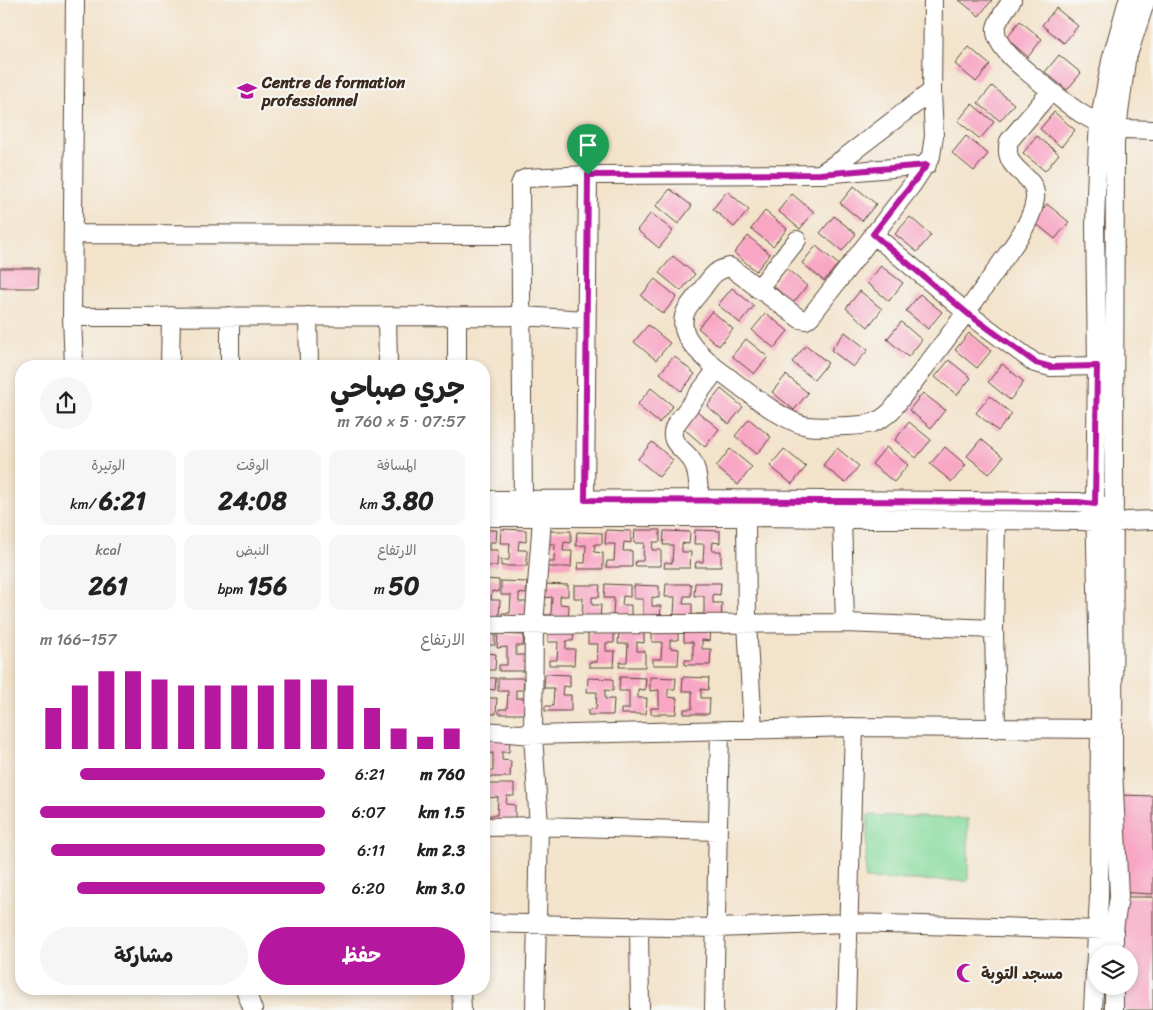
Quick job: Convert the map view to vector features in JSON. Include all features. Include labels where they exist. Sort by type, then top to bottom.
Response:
[{"type":"street","points":[[74,360],[72,316],[75,0]]},
{"type":"street","points":[[933,0],[932,91],[934,136],[931,156],[927,165],[806,320],[800,319],[730,268],[723,268],[715,272],[687,309],[683,319],[684,329],[690,344],[717,369],[778,413],[808,426],[864,425],[877,422],[892,410],[967,313],[1027,223],[1035,199],[1034,189],[1028,178],[1009,160],[1007,150],[1009,140],[1051,91]]},
{"type":"street","points":[[1012,0],[998,22],[997,36],[1007,53],[1079,113],[1099,123],[1116,128],[1153,130]]},
{"type":"street","points":[[1095,504],[1097,366],[1095,224],[1099,123],[1111,61],[1128,0]]},
{"type":"street","points":[[1093,1010],[1106,730],[1112,519],[1116,128],[1126,61],[1146,0]]},
{"type":"street","points":[[820,174],[843,159],[932,91]]},
{"type":"street","points":[[524,500],[520,185],[522,180],[526,178],[588,175],[820,174],[927,165]]},
{"type":"street","points":[[585,500],[588,175]]},
{"type":"street","points":[[74,234],[521,235]]},
{"type":"street","points":[[873,234],[967,313],[1036,363],[1051,367],[1097,366]]},
{"type":"street","points":[[758,289],[797,240]]},
{"type":"street","points":[[72,316],[522,316],[586,320]]},
{"type":"street","points":[[170,360],[171,316]]},
{"type":"street","points":[[230,316],[230,360]]},
{"type":"street","points":[[308,316],[309,360]]},
{"type":"street","points":[[387,316],[388,360]]},
{"type":"street","points":[[457,317],[457,360]]},
{"type":"street","points":[[700,500],[696,468],[693,461],[673,438],[672,432],[717,369]]},
{"type":"street","points":[[490,500],[524,500],[542,509],[746,517],[1082,521],[1112,519],[1153,520]]},
{"type":"street","points":[[490,516],[542,509],[585,500],[700,500],[1078,502],[1095,504],[1112,519]]},
{"type":"street","points":[[535,1010],[539,826],[533,735],[534,625],[542,509]]},
{"type":"street","points":[[746,517],[747,623],[753,730]]},
{"type":"street","points":[[842,518],[845,623]]},
{"type":"street","points":[[996,520],[994,629],[996,729]]},
{"type":"street","points":[[490,625],[845,623],[994,629]]},
{"type":"street","points":[[490,731],[533,735],[720,732],[854,727],[1106,730]]},
{"type":"street","points":[[846,1010],[854,727]]},
{"type":"street","points":[[1106,730],[1113,768],[1119,897],[1114,929],[1114,945]]},
{"type":"street","points":[[714,1010],[720,732]]},
{"type":"street","points":[[490,826],[718,831]]},
{"type":"street","points":[[490,923],[716,928],[848,923],[1114,929]]},
{"type":"street","points":[[639,926],[640,1010]]},
{"type":"street","points":[[247,995],[253,1010]]},
{"type":"street","points":[[462,995],[462,1010]]},
{"type":"street","points":[[1114,995],[1114,1010]]},
{"type":"green space","points":[[868,815],[968,819],[968,881],[865,879]]},
{"type":"building","points":[[959,0],[992,0],[979,16]]},
{"type":"building","points":[[1056,8],[1078,26],[1064,43],[1042,25]]},
{"type":"building","points":[[1020,21],[1042,39],[1028,57],[1006,38]]},
{"type":"building","points":[[969,47],[990,65],[976,82],[955,64]]},
{"type":"building","points":[[1059,55],[1081,73],[1067,90],[1045,72]]},
{"type":"building","points":[[992,86],[1014,104],[1000,121],[978,103]]},
{"type":"building","points":[[972,104],[994,122],[980,139],[958,121]]},
{"type":"building","points":[[1054,112],[1075,130],[1061,147],[1040,129]]},
{"type":"building","points":[[966,136],[988,154],[974,171],[952,153]]},
{"type":"building","points":[[1037,136],[1059,154],[1045,171],[1023,153]]},
{"type":"building","points":[[854,186],[876,204],[862,221],[840,203]]},
{"type":"building","points":[[670,189],[692,206],[678,224],[656,206]]},
{"type":"building","points":[[727,191],[749,210],[734,227],[713,209]]},
{"type":"building","points":[[792,194],[814,212],[800,229],[778,211]]},
{"type":"building","points":[[1047,204],[1069,222],[1055,239],[1033,221]]},
{"type":"building","points":[[765,211],[787,229],[773,246],[751,229]]},
{"type":"building","points":[[651,213],[673,231],[659,248],[637,230]]},
{"type":"building","points":[[834,216],[856,234],[842,251],[820,233]]},
{"type":"building","points":[[910,217],[931,235],[917,252],[895,234]]},
{"type":"building","points":[[748,236],[770,254],[756,271],[734,253]]},
{"type":"building","points":[[816,246],[838,264],[824,281],[802,263]]},
{"type":"building","points":[[673,256],[695,274],[681,291],[659,273]]},
{"type":"building","points":[[881,266],[903,283],[889,301],[867,283]]},
{"type":"building","points":[[0,268],[39,268],[38,288],[0,288]]},
{"type":"building","points":[[786,268],[807,286],[793,303],[772,285]]},
{"type":"building","points":[[655,279],[677,297],[663,314],[641,296]]},
{"type":"building","points":[[732,288],[754,306],[740,323],[718,305]]},
{"type":"building","points":[[860,291],[882,309],[868,327],[846,308]]},
{"type":"building","points":[[920,294],[942,312],[928,329],[906,311]]},
{"type":"building","points":[[712,311],[733,329],[719,346],[698,328]]},
{"type":"building","points":[[766,313],[788,331],[774,348],[752,330]]},
{"type":"building","points":[[901,322],[922,340],[908,357],[887,339]]},
{"type":"building","points":[[648,325],[670,343],[656,360],[634,342]]},
{"type":"building","points":[[845,332],[868,350],[853,367],[831,350]]},
{"type":"building","points":[[969,333],[991,351],[977,368],[955,350]]},
{"type":"building","points":[[746,339],[768,357],[754,374],[732,356]]},
{"type":"building","points":[[806,345],[828,363],[814,380],[792,362]]},
{"type":"building","points":[[674,356],[695,374],[681,391],[660,373]]},
{"type":"building","points":[[949,360],[971,378],[957,395],[935,377]]},
{"type":"building","points":[[1002,364],[1024,382],[1010,400],[988,382]]},
{"type":"building","points":[[786,375],[808,393],[794,410],[772,392]]},
{"type":"building","points":[[651,388],[673,406],[659,423],[637,405]]},
{"type":"building","points":[[721,389],[743,407],[729,424],[707,406]]},
{"type":"building","points":[[923,393],[945,410],[931,428],[909,410]]},
{"type":"building","points":[[990,396],[1012,414],[998,431],[976,413]]},
{"type":"building","points":[[697,411],[719,429],[705,447],[683,428]]},
{"type":"building","points":[[749,419],[771,437],[757,454],[735,436]]},
{"type":"building","points":[[909,422],[931,440],[916,458],[895,440]]},
{"type":"building","points":[[981,439],[1003,457],[989,474],[967,456]]},
{"type":"building","points":[[652,442],[673,460],[659,477],[638,459]]},
{"type":"building","points":[[886,447],[908,465],[894,482],[872,464]]},
{"type":"building","points":[[945,447],[966,465],[952,482],[930,464]]},
{"type":"building","points":[[837,448],[859,466],[845,483],[823,465]]},
{"type":"building","points":[[730,449],[752,467],[738,485],[716,467]]},
{"type":"building","points":[[784,449],[806,467],[792,484],[770,466]]},
{"type":"building","points":[[501,529],[526,530],[526,542],[519,541],[518,550],[527,550],[527,566],[501,566],[501,560],[509,560],[510,543],[500,543]]},
{"type":"building","points":[[490,530],[497,530],[496,542],[490,542]]},
{"type":"building","points":[[606,530],[631,531],[631,543],[624,542],[623,551],[632,551],[632,567],[606,567],[607,561],[614,561],[615,544],[605,544]]},
{"type":"building","points":[[635,530],[660,530],[660,542],[653,542],[652,550],[661,550],[661,566],[635,566],[636,561],[643,561],[644,543],[634,543]]},
{"type":"building","points":[[695,530],[720,531],[720,543],[713,542],[712,551],[721,551],[721,567],[695,567],[696,562],[703,562],[704,544],[694,544]]},
{"type":"building","points":[[546,531],[571,531],[571,543],[564,542],[563,551],[572,551],[571,567],[546,567],[546,562],[554,562],[555,544],[545,544]]},
{"type":"building","points":[[664,531],[690,532],[689,544],[682,543],[682,552],[691,552],[690,568],[664,568],[665,562],[672,563],[673,545],[663,545]]},
{"type":"building","points":[[577,532],[602,533],[602,544],[595,544],[594,552],[603,553],[603,569],[577,569],[578,563],[585,563],[586,545],[576,546]]},
{"type":"building","points":[[490,550],[498,550],[497,566],[490,566]]},
{"type":"building","points":[[490,579],[499,580],[499,592],[492,591],[491,600],[500,600],[499,616],[490,616]]},
{"type":"building","points":[[501,581],[527,582],[526,594],[519,593],[519,602],[528,602],[527,618],[502,618],[502,613],[510,613],[511,595],[501,595]]},
{"type":"building","points":[[695,583],[721,583],[720,595],[713,594],[713,603],[722,603],[721,619],[696,619],[696,614],[704,614],[704,596],[694,596]]},
{"type":"building","points":[[542,584],[568,585],[568,596],[560,596],[560,604],[569,605],[568,621],[543,621],[543,615],[551,615],[552,597],[542,598]]},
{"type":"building","points":[[605,584],[630,585],[630,597],[623,596],[622,605],[631,605],[631,621],[606,616],[613,616],[614,598],[604,598]]},
{"type":"building","points":[[666,584],[691,584],[691,596],[684,596],[683,604],[692,604],[692,620],[666,620],[666,615],[674,615],[675,597],[665,597]]},
{"type":"building","points":[[574,585],[600,585],[599,597],[592,597],[592,605],[601,605],[600,621],[582,616],[583,598],[574,598]]},
{"type":"building","points":[[634,585],[659,586],[659,598],[652,597],[652,606],[661,606],[660,622],[643,616],[643,599],[634,599]]},
{"type":"building","points":[[652,628],[678,629],[678,640],[670,640],[670,648],[679,649],[678,665],[653,665],[653,659],[661,659],[662,642],[652,642]]},
{"type":"building","points":[[684,628],[710,629],[709,641],[702,640],[702,649],[711,649],[710,665],[685,665],[685,660],[693,660],[693,642],[684,642]]},
{"type":"building","points":[[548,629],[574,629],[573,641],[566,641],[566,649],[575,649],[574,665],[549,665],[549,660],[557,660],[558,642],[548,642]]},
{"type":"building","points":[[588,631],[614,631],[614,643],[606,643],[606,651],[615,651],[614,667],[589,667],[589,662],[597,662],[598,644],[588,644]]},
{"type":"building","points":[[619,631],[644,631],[644,643],[637,642],[637,651],[645,651],[645,667],[619,667],[620,662],[627,662],[628,644],[618,644]]},
{"type":"building","points":[[490,634],[495,634],[495,645],[490,645]]},
{"type":"building","points":[[498,634],[524,635],[523,646],[516,646],[516,655],[525,655],[524,671],[499,671],[499,665],[507,665],[507,647],[497,648]]},
{"type":"building","points":[[490,653],[496,654],[495,670],[490,670]]},
{"type":"building","points":[[545,674],[570,675],[570,687],[563,686],[562,695],[571,695],[571,711],[545,711],[545,706],[553,706],[554,688],[544,688]]},
{"type":"building","points":[[620,677],[646,678],[645,690],[638,689],[638,698],[647,698],[646,714],[621,714],[621,709],[629,709],[629,691],[619,691]]},
{"type":"building","points":[[650,677],[676,678],[675,689],[668,689],[668,697],[677,698],[676,714],[651,714],[651,708],[659,708],[659,690],[650,691]]},
{"type":"building","points":[[683,677],[709,678],[708,690],[701,689],[701,698],[710,698],[709,714],[684,714],[684,709],[692,709],[692,691],[682,691]]},
{"type":"building","points":[[490,678],[496,678],[495,690],[490,689]]},
{"type":"building","points":[[498,678],[524,678],[523,690],[516,690],[516,698],[525,698],[524,714],[499,714],[499,709],[507,709],[508,691],[498,691]]},
{"type":"building","points":[[588,678],[613,679],[613,691],[605,690],[605,699],[614,699],[613,715],[588,715],[588,710],[596,709],[597,692],[587,692]]},
{"type":"building","points":[[490,698],[497,698],[496,714],[490,714]]},
{"type":"building","points":[[490,740],[510,741],[509,752],[502,752],[502,760],[511,761],[510,777],[490,777],[490,771],[493,771],[493,753],[490,753]]},
{"type":"building","points":[[490,784],[514,784],[514,796],[507,796],[506,804],[515,805],[515,821],[490,821],[490,815],[497,815],[498,797],[490,798]]},
{"type":"building","points":[[1119,795],[1153,796],[1153,894],[1117,892]]},
{"type":"building","points":[[1119,897],[1153,897],[1153,1010],[1119,1010],[1119,995],[1138,995],[1138,945],[1119,945]]},
{"type":"place","name":"Centre de formation professionnel","points":[[247,91]]},
{"type":"place","name":"مسجد التوبة","points":[[966,973]]},
{"type":"route","points":[[927,165],[873,234],[967,313],[1036,363],[1051,367],[1097,366],[1095,504],[1078,502],[585,500],[588,175],[820,174],[927,165]]}]
